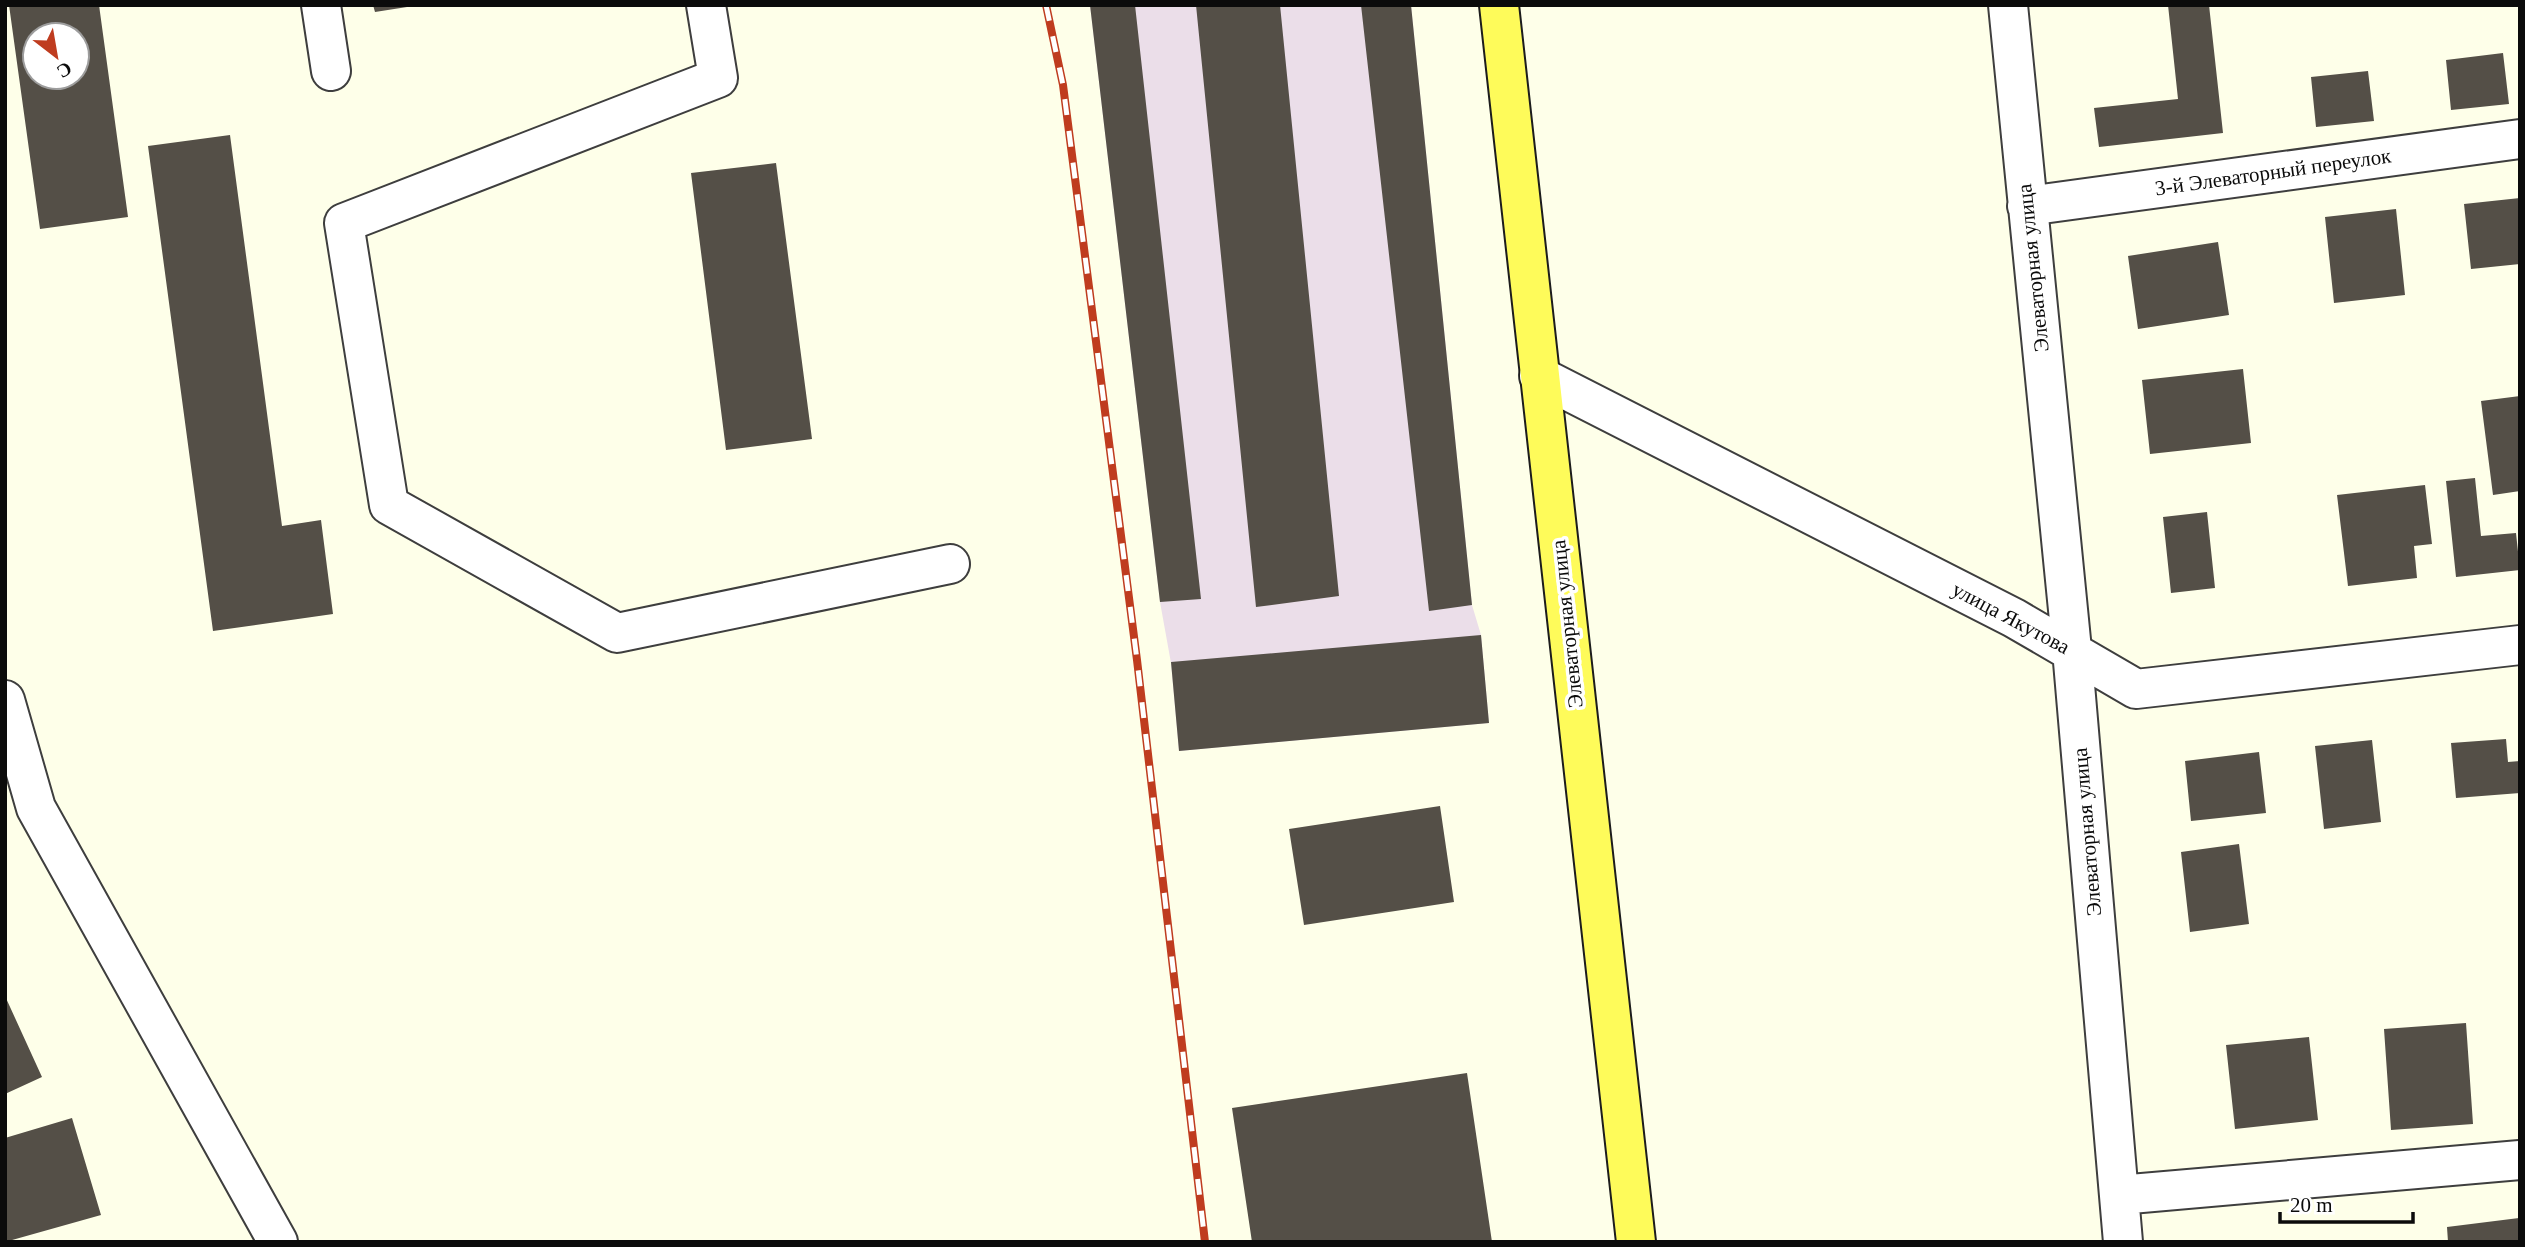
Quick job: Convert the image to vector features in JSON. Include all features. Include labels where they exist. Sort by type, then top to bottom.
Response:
[{"type":"main road","name":"Элеваторная улица","points":[[1499,5],[1636,1242]]},
{"type":"street","points":[[321,5],[331,71]]},
{"type":"street","points":[[706,5],[718,78],[344,223],[389,505],[617,634],[950,564]]},
{"type":"street","name":"Элеваторная улица","points":[[2008,5],[2072,650],[2123,1242]]},
{"type":"street","name":"3-й Элеваторный переулок","points":[[2027,206],[2520,139]]},
{"type":"street","name":"улица Якутова","points":[[1539,376],[2014,618],[2136,689],[2520,645]]},
{"type":"street","points":[[5,700],[36,808],[278,1242]]},
{"type":"street","points":[[2119,1195],[2520,1160]]},
{"type":"shaded area","points":[[1090,5],[1411,5],[1472,605],[1481,635],[1489,723],[1179,751],[1171,663],[1160,602]]},
{"type":"building","points":[[9,5],[99,5],[128,217],[40,229]]},
{"type":"building","points":[[373,5],[407,5],[407,7],[375,12]]},
{"type":"building","points":[[1090,5],[1135,5],[1201,599],[1160,602]]},
{"type":"building","points":[[1196,5],[1280,5],[1339,596],[1256,607]]},
{"type":"building","points":[[1361,5],[1411,5],[1472,605],[1429,611]]},
{"type":"building","points":[[2168,5],[2209,5],[2223,133],[2099,147],[2094,108],[2178,99]]},
{"type":"building","points":[[2503,53],[2509,104],[2451,110],[2446,60]]},
{"type":"building","points":[[2368,71],[2374,121],[2316,127],[2311,77]]},
{"type":"building","points":[[230,135],[282,526],[321,520],[333,614],[213,631],[148,146]]},
{"type":"building","points":[[776,163],[812,439],[726,450],[691,173]]},
{"type":"building","points":[[2520,198],[2520,264],[2471,269],[2464,204]]},
{"type":"building","points":[[2396,209],[2405,295],[2334,303],[2325,217]]},
{"type":"building","points":[[2218,242],[2229,315],[2138,329],[2128,256]]},
{"type":"building","points":[[2243,369],[2251,443],[2150,454],[2142,380]]},
{"type":"building","points":[[2520,396],[2520,491],[2493,495],[2481,401]]},
{"type":"building","points":[[2475,478],[2481,536],[2516,533],[2520,570],[2456,577],[2446,481]]},
{"type":"building","points":[[2425,485],[2432,544],[2414,546],[2417,578],[2348,586],[2337,495]]},
{"type":"building","points":[[2207,512],[2215,588],[2171,593],[2163,517]]},
{"type":"building","points":[[1481,635],[1489,723],[1179,751],[1171,662]]},
{"type":"building","points":[[2506,739],[2508,762],[2520,761],[2520,793],[2456,798],[2451,743]]},
{"type":"building","points":[[2372,740],[2381,822],[2324,829],[2315,746]]},
{"type":"building","points":[[2259,752],[2266,813],[2191,821],[2185,761]]},
{"type":"building","points":[[1440,806],[1454,902],[1304,925],[1289,829]]},
{"type":"building","points":[[2239,844],[2249,924],[2190,932],[2181,852]]},
{"type":"building","points":[[5,996],[42,1077],[5,1094]]},
{"type":"building","points":[[2466,1023],[2473,1124],[2391,1130],[2384,1029]]},
{"type":"building","points":[[2309,1037],[2318,1120],[2235,1129],[2226,1045]]},
{"type":"building","points":[[1467,1073],[1492,1242],[1252,1242],[1232,1108]]},
{"type":"building","points":[[72,1118],[101,1215],[5,1242],[5,1138]]},
{"type":"building","points":[[2519,1218],[2520,1242],[2448,1242],[2447,1227]]},
{"type":"railway","points":[[1046,5],[1063,85],[1137,660],[1205,1242]]}]
